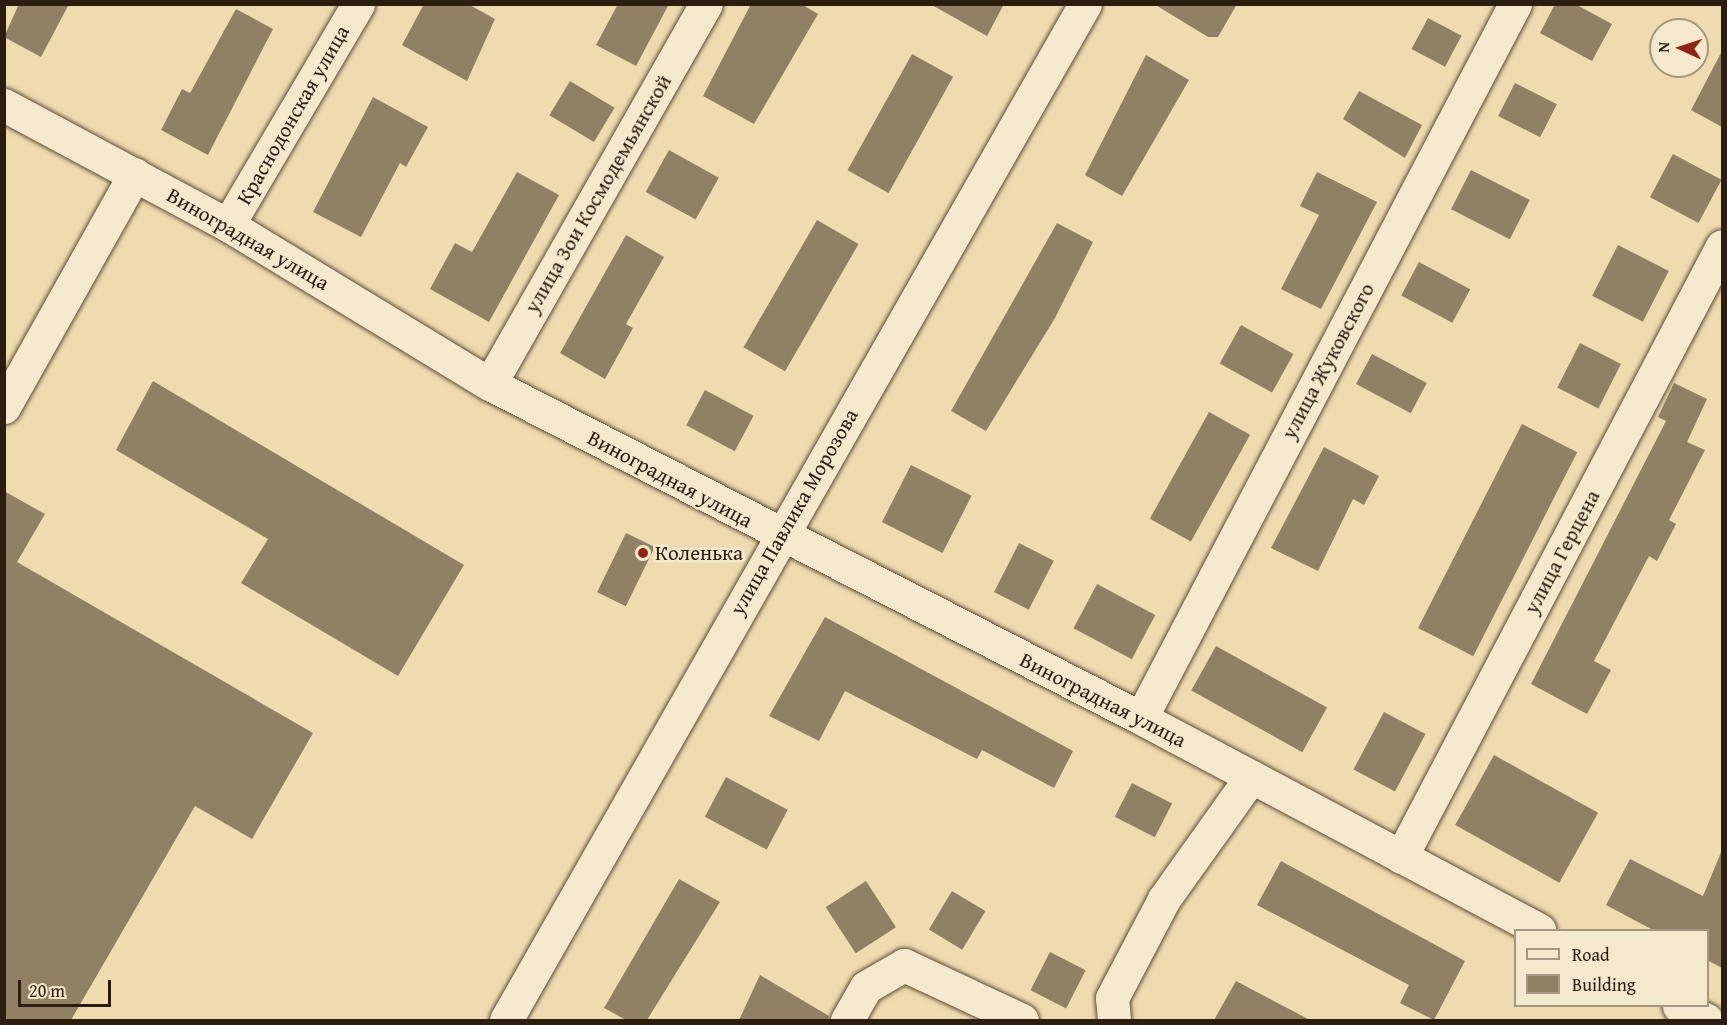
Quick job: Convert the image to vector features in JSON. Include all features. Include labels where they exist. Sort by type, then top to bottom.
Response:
[{"type":"street","name":"Краснодонская улица","points":[[228,225],[358,4]]},
{"type":"street","name":"улица Зои Космодемьянской","points":[[490,384],[706,4]]},
{"type":"street","name":"улица Павлика Морозова","points":[[506,1020],[1085,4]]},
{"type":"street","name":"улица Жуковского","points":[[1141,718],[1515,4]]},
{"type":"street","name":"Виноградная улица","points":[[4,105],[228,225],[490,384],[780,536],[1141,718],[1537,929]]},
{"type":"street","points":[[4,407],[135,174]]},
{"type":"street","name":"улица Герцена","points":[[1401,857],[1722,246]]},
{"type":"street","points":[[1114,1020],[1112,998],[1164,899],[1251,777]]},
{"type":"street","points":[[847,1020],[866,987],[904,965],[1022,1020]]},
{"type":"street","points":[[1683,1007],[1707,1020]]},
{"type":"building","points":[[19,4],[69,4],[41,57],[4,37]]},
{"type":"building","points":[[424,4],[468,4],[495,19],[467,81],[402,45]]},
{"type":"building","points":[[618,4],[669,4],[636,66],[596,45]]},
{"type":"building","points":[[751,4],[801,4],[818,14],[754,124],[703,96]]},
{"type":"building","points":[[930,4],[1004,4],[987,36]]},
{"type":"building","points":[[1154,4],[1237,4],[1218,37],[1208,37]]},
{"type":"building","points":[[1555,4],[1575,4],[1612,24],[1592,61],[1540,33]]},
{"type":"building","points":[[236,9],[273,29],[208,155],[161,130],[182,89],[190,93]]},
{"type":"building","points":[[1428,18],[1462,36],[1445,67],[1412,49]]},
{"type":"building","points":[[1722,51],[1722,127],[1691,110]]},
{"type":"building","points":[[912,54],[953,77],[889,193],[848,170]]},
{"type":"building","points":[[1146,55],[1189,80],[1122,196],[1085,175]]},
{"type":"building","points":[[570,81],[615,108],[594,142],[549,115]]},
{"type":"building","points":[[1515,83],[1557,104],[1540,137],[1498,116]]},
{"type":"building","points":[[1359,91],[1422,125],[1405,158],[1343,119]]},
{"type":"building","points":[[373,97],[428,127],[406,167],[400,163],[361,237],[313,212]]},
{"type":"building","points":[[669,150],[719,178],[696,220],[646,192]]},
{"type":"building","points":[[1673,154],[1722,180],[1699,223],[1650,197]]},
{"type":"building","points":[[1471,170],[1530,200],[1510,239],[1451,209]]},
{"type":"building","points":[[517,172],[559,195],[489,322],[430,289],[455,243],[472,252]]},
{"type":"building","points":[[1317,172],[1377,202],[1321,309],[1281,289],[1319,215],[1300,206]]},
{"type":"building","points":[[817,220],[859,244],[785,371],[744,347]]},
{"type":"building","points":[[1057,223],[1093,242],[1055,318],[986,431],[951,411]]},
{"type":"building","points":[[626,235],[664,257],[626,324],[633,328],[605,379],[560,353]]},
{"type":"building","points":[[1618,245],[1669,271],[1643,322],[1592,296]]},
{"type":"building","points":[[1419,262],[1470,289],[1452,323],[1401,296]]},
{"type":"building","points":[[1241,325],[1293,354],[1272,393],[1220,363]]},
{"type":"building","points":[[1580,343],[1621,364],[1598,408],[1557,388]]},
{"type":"building","points":[[1372,354],[1427,383],[1411,413],[1356,384]]},
{"type":"building","points":[[153,381],[464,565],[398,676],[241,583],[268,539],[116,450]]},
{"type":"building","points":[[1674,383],[1707,399],[1687,442],[1705,450],[1669,520],[1676,524],[1657,561],[1649,556],[1594,661],[1611,670],[1587,714],[1531,684],[1666,421],[1658,417]]},
{"type":"building","points":[[705,390],[754,416],[735,451],[686,425]]},
{"type":"building","points":[[1209,412],[1250,435],[1191,541],[1150,519]]},
{"type":"building","points":[[1522,424],[1577,452],[1473,656],[1418,628]]},
{"type":"building","points":[[1324,447],[1379,476],[1364,505],[1353,499],[1318,571],[1271,548]]},
{"type":"building","points":[[911,465],[972,496],[943,553],[882,522]]},
{"type":"building","points":[[4,491],[45,514],[17,562],[313,733],[252,839],[195,806],[71,1020],[4,1020]]},
{"type":"building","points":[[626,533],[655,547],[626,606],[597,592]]},
{"type":"building","points":[[1019,543],[1054,561],[1029,610],[994,592]]},
{"type":"building","points":[[1097,584],[1155,615],[1132,659],[1074,628]]},
{"type":"building","points":[[825,617],[1073,751],[1054,788],[982,750],[977,759],[845,691],[819,741],[769,716]]},
{"type":"building","points":[[1216,646],[1327,708],[1302,752],[1191,691]]},
{"type":"building","points":[[1384,712],[1425,734],[1395,791],[1353,769]]},
{"type":"building","points":[[1494,755],[1598,813],[1559,883],[1455,825]]},
{"type":"building","points":[[726,777],[788,810],[767,850],[705,817]]},
{"type":"building","points":[[1132,783],[1172,803],[1155,837],[1115,817]]},
{"type":"building","points":[[1722,850],[1722,968],[1709,961],[1709,929],[1651,929],[1606,905],[1630,859],[1703,896]]},
{"type":"building","points":[[1281,861],[1465,961],[1434,1020],[1400,1003],[1409,985],[1257,905]]},
{"type":"building","points":[[679,879],[720,902],[647,1020],[626,1020],[604,1008]]},
{"type":"building","points":[[866,881],[896,927],[856,953],[826,907]]},
{"type":"building","points":[[952,891],[985,911],[962,950],[929,930]]},
{"type":"building","points":[[1050,952],[1086,970],[1066,1008],[1030,990]]},
{"type":"building","points":[[760,975],[829,1016],[828,1020],[739,1020]]},
{"type":"building","points":[[1236,981],[1310,1020],[1214,1020]]},
{"type":"place","name":"Коленька","points":[[643,553]]}]
